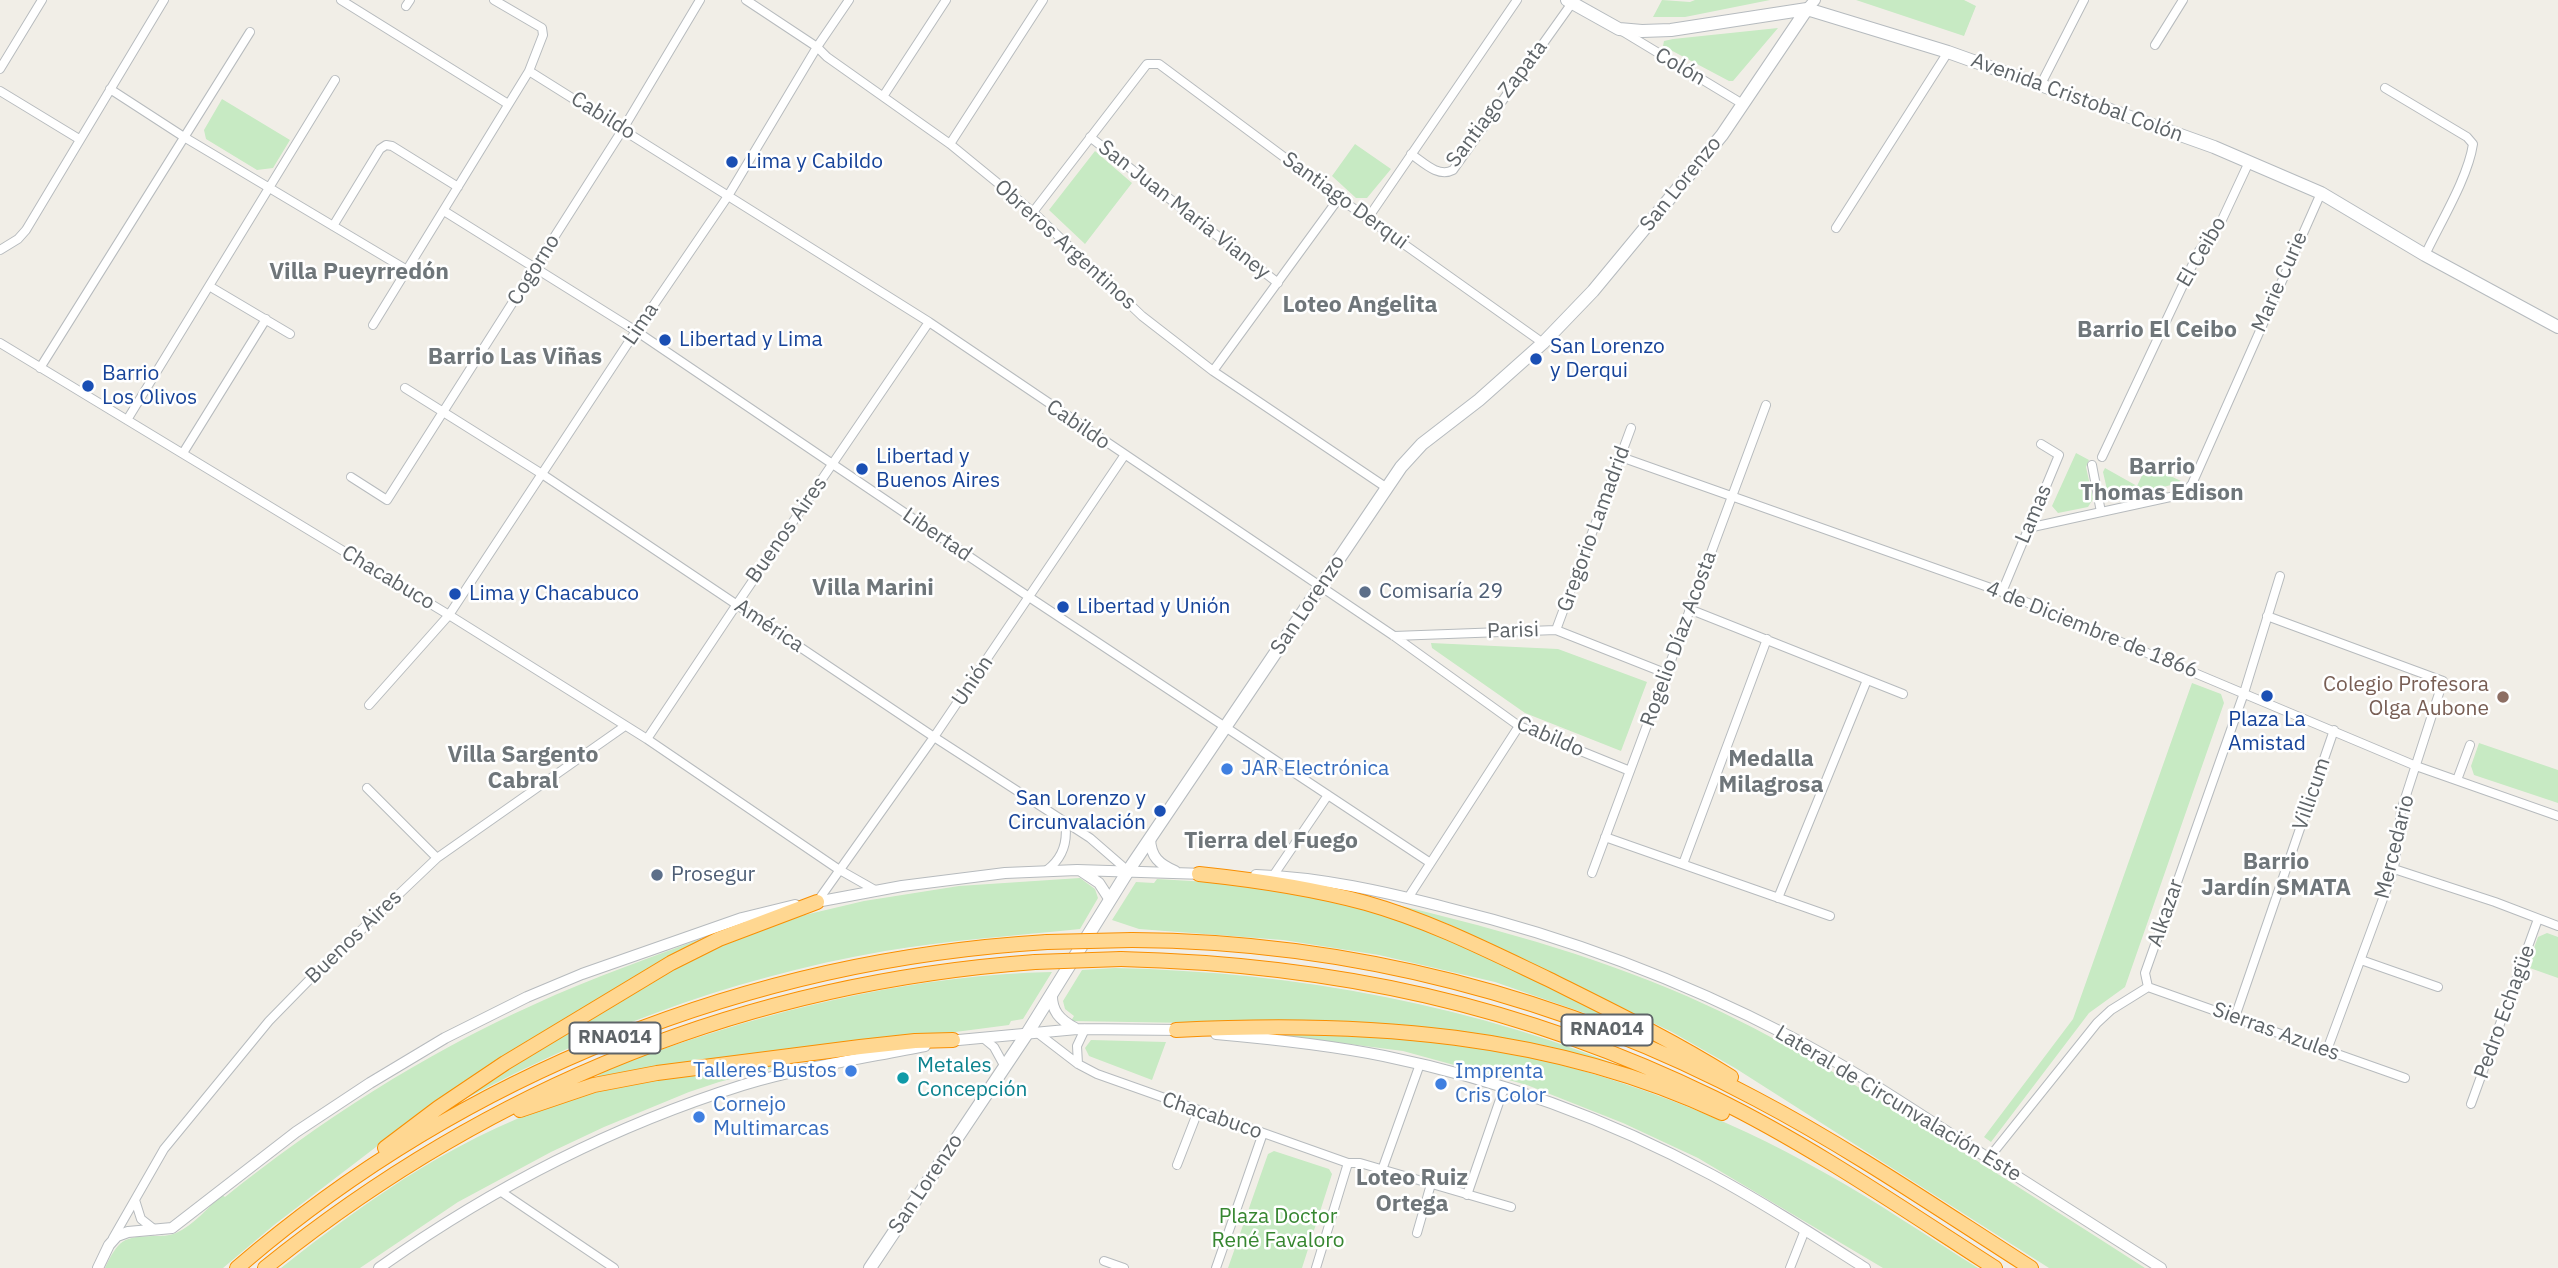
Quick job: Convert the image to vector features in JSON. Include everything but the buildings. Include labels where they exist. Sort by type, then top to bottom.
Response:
[{"type":"highway","points":[[1199,874],[1300,887],[1375,906],[1435,927],[1637,1023],[1701,1058],[1817,1133]]},
{"type":"highway","points":[[318,1203],[438,1108],[644,978],[719,939],[817,902]]},
{"type":"highway","name":"RNA014","points":[[237,1268],[318,1203],[387,1156],[493,1094],[571,1056],[659,1021],[747,992],[843,969],[952,950],[1047,942],[1132,940],[1302,952],[1403,970],[1490,992],[1577,1019],[1656,1050],[1746,1094],[1817,1133],[2031,1268]]},
{"type":"highway","name":"RNA014","points":[[265,1268],[370,1189],[472,1127],[543,1090],[659,1041],[735,1015],[880,981],[962,968],[1121,959],[1224,963],[1291,970],[1396,988],[1500,1014],[1581,1041],[1684,1084],[1748,1115],[1822,1158],[1995,1268]]},
{"type":"highway","points":[[1176,1030],[1242,1026],[1375,1029],[1524,1047],[1602,1067],[1679,1094],[1822,1158]]},
{"type":"highway","points":[[472,1127],[566,1093],[625,1079],[860,1047],[953,1040]]},
{"type":"main road","name":"Avenida Cristobal Colón","points":[[1569,1],[1619,29],[1671,30],[1810,3],[1853,21],[2041,84],[2214,147],[2321,193],[2558,327]]},
{"type":"main road","name":"San Lorenzo","points":[[870,1268],[1005,1067],[1032,1032],[1052,993],[1128,871],[1401,467],[1422,444],[1479,400],[1543,343],[1592,291],[1722,135],[1810,3]]},
{"type":"street","points":[[0,69],[41,0]]},
{"type":"street","points":[[0,250],[18,239],[26,230],[164,0]]},
{"type":"street","points":[[341,0],[508,104]]},
{"type":"street","points":[[373,326],[529,71],[543,35],[542,29],[494,0]]},
{"type":"street","name":"Cogorno","points":[[351,477],[387,500],[623,129],[701,0]]},
{"type":"street","name":"Obreros Argentinos","points":[[746,0],[817,47],[827,57],[950,144],[1033,212],[1142,316],[1213,371],[1387,488]]},
{"type":"street","name":"Lima","points":[[369,705],[449,615],[635,331],[728,196],[817,47],[849,0]]},
{"type":"street","points":[[884,95],[946,0]]},
{"type":"street","points":[[950,144],[1043,0]]},
{"type":"street","points":[[1368,218],[1517,0]]},
{"type":"street","points":[[2041,84],[2084,0]]},
{"type":"street","points":[[2155,46],[2183,0]]},
{"type":"street","name":"Santiago Zapata","points":[[1411,154],[1439,172],[1447,173],[1453,170],[1569,1]]},
{"type":"street","name":"Colón","points":[[1619,29],[1741,103]]},
{"type":"street","points":[[40,368],[250,32]]},
{"type":"street","points":[[1836,228],[1948,52]]},
{"type":"street","name":"Santiago Derqui","points":[[1090,137],[1147,64],[1159,64],[1339,198],[1543,343]]},
{"type":"street","name":"Cabildo","points":[[529,71],[929,323],[1394,636],[1519,726],[1630,771]]},
{"type":"street","points":[[127,420],[335,80]]},
{"type":"street","points":[[2385,88],[2468,137],[2473,144],[2464,173],[2425,254]]},
{"type":"street","points":[[110,89],[184,137],[407,270]]},
{"type":"street","points":[[0,91],[79,139]]},
{"type":"street","points":[[1033,212],[1090,137]]},
{"type":"street","name":"San Juan Maria Vianey","points":[[1090,137],[1278,283]]},
{"type":"street","points":[[334,226],[380,149],[386,145],[392,146],[458,187]]},
{"type":"street","name":"El Ceibo","points":[[2102,457],[2199,251],[2221,222],[2249,162]]},
{"type":"street","name":"Marie Curie","points":[[2028,528],[2184,494],[2192,484],[2321,193]]},
{"type":"street","points":[[1213,371],[1339,198]]},
{"type":"street","name":"Libertad","points":[[444,211],[635,331],[1429,862]]},
{"type":"street","points":[[209,286],[290,334]]},
{"type":"street","points":[[183,453],[266,319]]},
{"type":"street","name":"Buenos Aires","points":[[647,739],[929,323]]},
{"type":"street","name":"Chacabuco","points":[[0,343],[449,615],[647,739],[838,869],[876,890]]},
{"type":"street","name":"América","points":[[405,388],[542,474],[1065,822],[1109,852],[1128,871]]},
{"type":"street","name":"Rogelio Díaz Acosta","points":[[1592,873],[1766,405]]},
{"type":"street","name":"Gregorio Lamadrid","points":[[1556,630],[1631,428]]},
{"type":"street","name":"Lamas","points":[[2002,592],[2059,455],[2040,444]]},
{"type":"street","name":"Unión","points":[[817,902],[934,737],[1124,456]]},
{"type":"street","name":"4 de Diciembre de 1866","points":[[1621,457],[2002,592],[2416,766],[2558,816]]},
{"type":"street","points":[[2092,465],[2101,512]]},
{"type":"street","name":"Alkazar","points":[[2148,986],[2145,973],[2244,692],[2280,576]]},
{"type":"street","points":[[1689,609],[1903,694]]},
{"type":"street","name":"Mercedario","points":[[2267,616],[2443,681],[2401,811],[2394,869],[2327,1050]]},
{"type":"street","name":"Parisi","points":[[1394,636],[1556,630],[1665,673]]},
{"type":"street","points":[[1683,864],[1767,639]]},
{"type":"street","points":[[1778,898],[1867,680]]},
{"type":"street","name":"Buenos Aires","points":[[111,1241],[164,1149],[269,1021],[315,974],[437,858],[625,726]]},
{"type":"street","points":[[1408,898],[1519,726]]},
{"type":"street","name":"Villicum","points":[[2235,1017],[2333,730]]},
{"type":"street","points":[[2457,780],[2470,745]]},
{"type":"street","points":[[367,788],[437,858]]},
{"type":"street","points":[[1273,876],[1328,796]]},
{"type":"street","points":[[1047,870],[1056,862],[1066,843],[1065,822]]},
{"type":"street","points":[[1605,836],[1830,916]]},
{"type":"street","points":[[1150,839],[1151,851],[1156,860],[1178,872]]},
{"type":"street","points":[[2394,869],[2558,926]]},
{"type":"street","points":[[1077,870],[1096,879],[1110,900]]},
{"type":"street","name":"Lateral de Circunvalación Este","points":[[111,1241],[128,1232],[156,1231],[177,1226],[267,1153],[346,1097],[477,1022],[566,981],[698,932],[760,913],[876,890],[960,878],[1077,870],[1273,876],[1317,881],[1479,915],[1622,961],[1762,1023],[1822,1055],[2161,1268]]},
{"type":"street","name":"Pedro Echagüe","points":[[2471,1104],[2538,919]]},
{"type":"street","points":[[2361,960],[2438,987]]},
{"type":"street","points":[[1988,1159],[2097,1023],[2111,1010],[2148,986]]},
{"type":"street","name":"Sierras Azules","points":[[2148,986],[2405,1078]]},
{"type":"street","points":[[1052,993],[1054,1010],[1064,1021],[1081,1029]]},
{"type":"street","points":[[1078,1064],[1077,1046],[1081,1029]]},
{"type":"street","points":[[379,1268],[500,1191],[616,1133],[734,1089],[803,1070],[953,1040],[1081,1029],[1176,1030],[1313,1044],[1420,1065],[1504,1088],[1586,1117],[1711,1174],[1866,1268]]},
{"type":"street","name":"Chacabuco","points":[[1032,1032],[1097,1074],[1198,1111],[1348,1163],[1360,1163],[1511,1207]]},
{"type":"street","points":[[981,1036],[994,1047],[1005,1067]]},
{"type":"street","points":[[1382,1170],[1420,1065]]},
{"type":"street","points":[[1467,1195],[1504,1088]]},
{"type":"street","points":[[1177,1164],[1198,1111]]},
{"type":"street","points":[[1216,1268],[1263,1133]]},
{"type":"street","points":[[1316,1268],[1348,1163]]},
{"type":"street","points":[[1417,1233],[1431,1184]]},
{"type":"street","points":[[500,1191],[614,1268]]},
{"type":"street","points":[[135,1200],[141,1219],[156,1231]]},
{"type":"street","points":[[1790,1268],[1805,1230]]},
{"type":"street","points":[[98,1268],[111,1241]]},
{"type":"street","points":[[1104,1261],[1124,1268]]},
{"type":"green space","points":[[1662,0],[1770,0],[1685,17],[1653,17]]},
{"type":"green space","points":[[1856,0],[1964,0],[1976,6],[1964,36]]},
{"type":"green space","points":[[1778,28],[1733,81],[1663,46],[1664,41],[1673,39]]},
{"type":"green space","points":[[222,99],[290,140],[273,168],[257,170],[206,139],[204,130]]},
{"type":"green space","points":[[1355,144],[1391,169],[1367,198],[1356,198],[1332,176]]},
{"type":"green space","points":[[1095,151],[1132,183],[1085,244],[1049,210]]},
{"type":"green space","points":[[2076,453],[2089,460],[2086,467],[2093,499],[2088,507],[2058,513],[2052,506]]},
{"type":"green space","points":[[2147,465],[2181,481],[2116,499],[2108,494],[2103,472],[2105,468],[2137,486]]},
{"type":"green space","points":[[1431,643],[1558,649],[1647,682],[1621,751],[1525,713],[1432,648]]},
{"type":"green space","points":[[2192,683],[2221,694],[2224,703],[2125,987],[2089,1013],[1991,1142],[1984,1137],[2073,1019]]},
{"type":"green space","points":[[2479,743],[2558,770],[2558,803],[2474,775],[2471,766]]},
{"type":"green space","points":[[1080,878],[1095,889],[1098,898],[1080,929],[909,947],[768,977],[654,1013],[599,1035],[544,1059],[438,1114],[465,1094],[668,968],[775,922],[864,901],[959,886]]},
{"type":"green space","points":[[1157,879],[1285,890],[1361,906],[1467,946],[1636,1031],[1495,982],[1379,955],[1283,940],[1139,929],[1112,920],[1136,882],[1154,883]]},
{"type":"green space","points":[[1360,896],[1478,925],[1594,960],[1670,989],[1738,1020],[1867,1092],[2145,1268],[2049,1268],[1735,1068],[1672,1032],[1448,924]]},
{"type":"green space","points":[[717,933],[410,1121],[274,1225],[223,1268],[105,1268],[118,1245],[135,1237],[171,1235],[182,1230],[222,1195],[225,1197],[335,1116],[451,1045],[578,985]]},
{"type":"green space","points":[[2547,933],[2558,937],[2558,978],[2527,967],[2538,937]]},
{"type":"green space","points":[[1115,968],[1251,977],[1319,985],[1385,997],[1517,1030],[1645,1076],[1368,1026],[1071,1021],[1074,1016],[1065,1009],[1063,1001],[1082,970]]},
{"type":"green space","points":[[1052,972],[1023,1019],[1011,1021],[1009,1025],[594,1079],[620,1064],[718,1031],[859,994],[955,979]]},
{"type":"green space","points":[[1233,1029],[1362,1036],[1484,1048],[1541,1060],[1625,1084],[1707,1114],[1786,1152],[1864,1196],[1978,1268],[1883,1268],[1698,1158],[1623,1123],[1527,1085],[1403,1051]]},
{"type":"green space","points":[[1091,1040],[1166,1042],[1152,1080],[1089,1056],[1085,1048]]},
{"type":"green space","points":[[787,1062],[788,1064],[689,1092],[551,1152],[458,1202],[360,1268],[281,1268],[385,1191],[421,1168],[497,1128],[537,1111],[630,1084]]},
{"type":"green space","name":"Plaza Doctor René Favaloro","points":[[1274,1151],[1329,1169],[1332,1174],[1302,1268],[1228,1268],[1268,1154]]},
{"type":"place","name":"Lima y Cabildo","points":[[732,162]]},
{"type":"place","name":"Libertad y Lima","points":[[665,340]]},
{"type":"place","name":"San Lorenzo y Derqui","points":[[1536,359]]},
{"type":"place","name":"Barrio Los Olivos","points":[[88,386]]},
{"type":"place","name":"Libertad y Buenos Aires","points":[[862,469]]},
{"type":"place","name":"Comisaría 29","points":[[1365,592]]},
{"type":"place","name":"Lima y Chacabuco","points":[[455,594]]},
{"type":"place","name":"Libertad y Unión","points":[[1063,607]]},
{"type":"place","name":"Plaza La Amistad","points":[[2267,696]]},
{"type":"place","name":"Colegio Profesora Olga Aubone","points":[[2503,697]]},
{"type":"place","name":"JAR Electrónica","points":[[1227,769]]},
{"type":"place","name":"San Lorenzo y Circunvalación","points":[[1160,811]]},
{"type":"place","name":"Prosegur","points":[[657,875]]},
{"type":"place","name":"Talleres Bustos","points":[[851,1071]]},
{"type":"place","name":"Metales Concepción","points":[[903,1078]]},
{"type":"place","name":"Imprenta Cris Color","points":[[1441,1084]]},
{"type":"place","name":"Cornejo Multimarcas","points":[[699,1117]]},
{"type":"district","name":"Villa Pueyrredón","points":[[359,272]]},
{"type":"district","name":"Loteo Angelita","points":[[1360,305]]},
{"type":"district","name":"Barrio El Ceibo","points":[[2157,330]]},
{"type":"district","name":"Barrio Las Viñas","points":[[515,357]]},
{"type":"district","name":"Barrio Thomas Edison","points":[[2162,480]]},
{"type":"district","name":"Villa Marini","points":[[873,588]]},
{"type":"district","name":"Villa Sargento Cabral","points":[[523,768]]},
{"type":"district","name":"Medalla Milagrosa","points":[[1771,772]]},
{"type":"district","name":"Tierra del Fuego","points":[[1271,841]]},
{"type":"district","name":"Barrio Jardín SMATA","points":[[2276,875]]},
{"type":"district","name":"Loteo Ruiz Ortega","points":[[1412,1191]]}]
